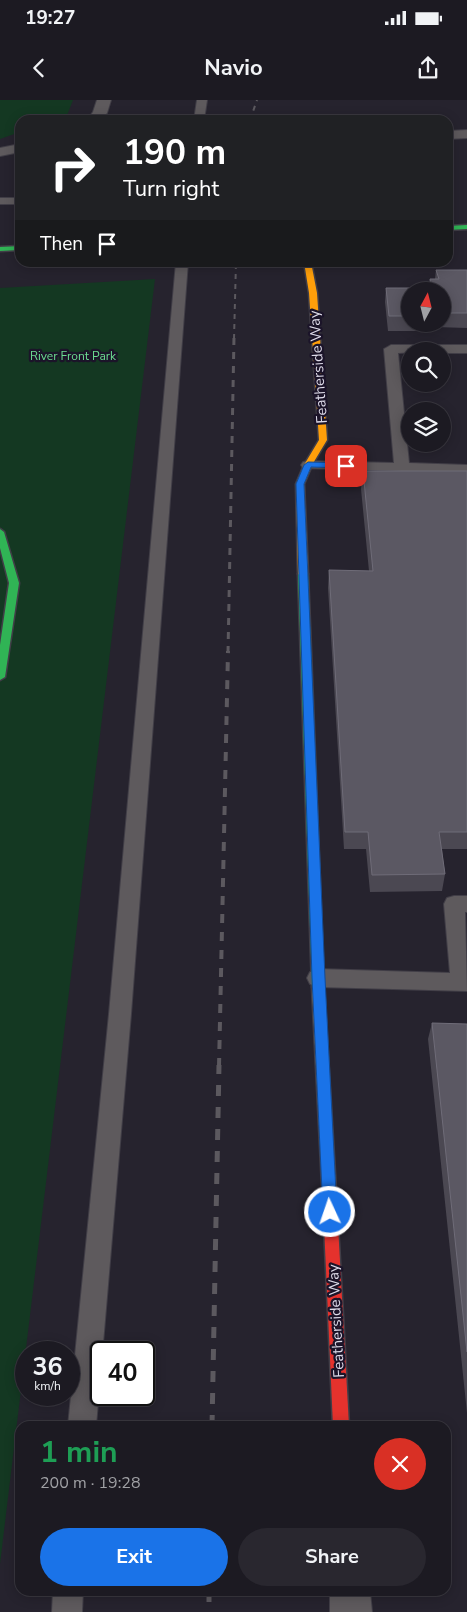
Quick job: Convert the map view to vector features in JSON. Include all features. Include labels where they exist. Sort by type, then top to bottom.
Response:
[{"type":"main road","points":[[453,228],[467,227]]},
{"type":"main road","points":[[0,249],[15,248]]},
{"type":"main road","name":"Featherside Way","points":[[307,267],[313,293],[323,440],[308,465],[300,484],[318,978],[341,1421]]},
{"type":"main road","points":[[0,532],[14,583],[0,677]]},
{"type":"street","points":[[98,115],[104,100]]},
{"type":"street","points":[[453,134],[467,134]]},
{"type":"street","points":[[0,152],[15,149]]},
{"type":"street","points":[[350,1596],[351,1612]]},
{"type":"lane","points":[[200,115],[202,100]]},
{"type":"lane","points":[[0,201],[15,201]]},
{"type":"lane","points":[[82,1421],[120,1014],[182,267]]},
{"type":"lane","points":[[402,468],[390,349],[467,349]]},
{"type":"lane","points":[[308,465],[467,469]]},
{"type":"lane","points":[[318,978],[465,982],[454,904],[467,904]]},
{"type":"lane","points":[[67,1612],[68,1596]]},
{"type":"green space","points":[[0,100],[73,100],[67,115],[15,115],[15,134],[0,139]]},
{"type":"green space","name":"River Front Park","points":[[155,279],[27,1341],[15,1341],[15,1406],[19,1406],[17,1421],[15,1421],[15,1440],[0,1564],[0,288]]},
{"type":"building","points":[[436,270],[467,270],[467,313],[451,313],[451,282],[430,282],[430,279],[439,279]]},
{"type":"building","points":[[386,288],[401,288],[401,316],[389,316]]},
{"type":"building","points":[[363,471],[467,471],[467,832],[439,832],[445,874],[372,875],[368,832],[345,832],[329,570],[373,571]]},
{"type":"building","points":[[432,1023],[467,1024],[467,1352]]},
{"type":"railway","points":[[252,115],[257,100]]},
{"type":"railway","points":[[234,339],[236,267]]},
{"type":"railway","points":[[228,653],[234,337]]},
{"type":"railway","points":[[219,1067],[228,651]]},
{"type":"railway","points":[[212,1421],[219,1065]]},
{"type":"railway","points":[[209,1596],[209,1612]]},
{"type":"traffic: fast","points":[[453,228],[467,227]]},
{"type":"traffic: fast","points":[[0,249],[15,248]]},
{"type":"traffic: fast","points":[[0,532],[14,583],[0,677]]},
{"type":"traffic: fast","points":[[303,574],[318,987]]},
{"type":"traffic: slow","points":[[303,574],[300,484],[308,465],[323,440],[313,293],[308,267]]},
{"type":"traffic: slow","points":[[318,987],[331,1225]]},
{"type":"traffic: jam","points":[[331,1225],[341,1421]]},
{"type":"route","points":[[330,1212],[318,978],[300,484],[308,465],[346,466]]}]
